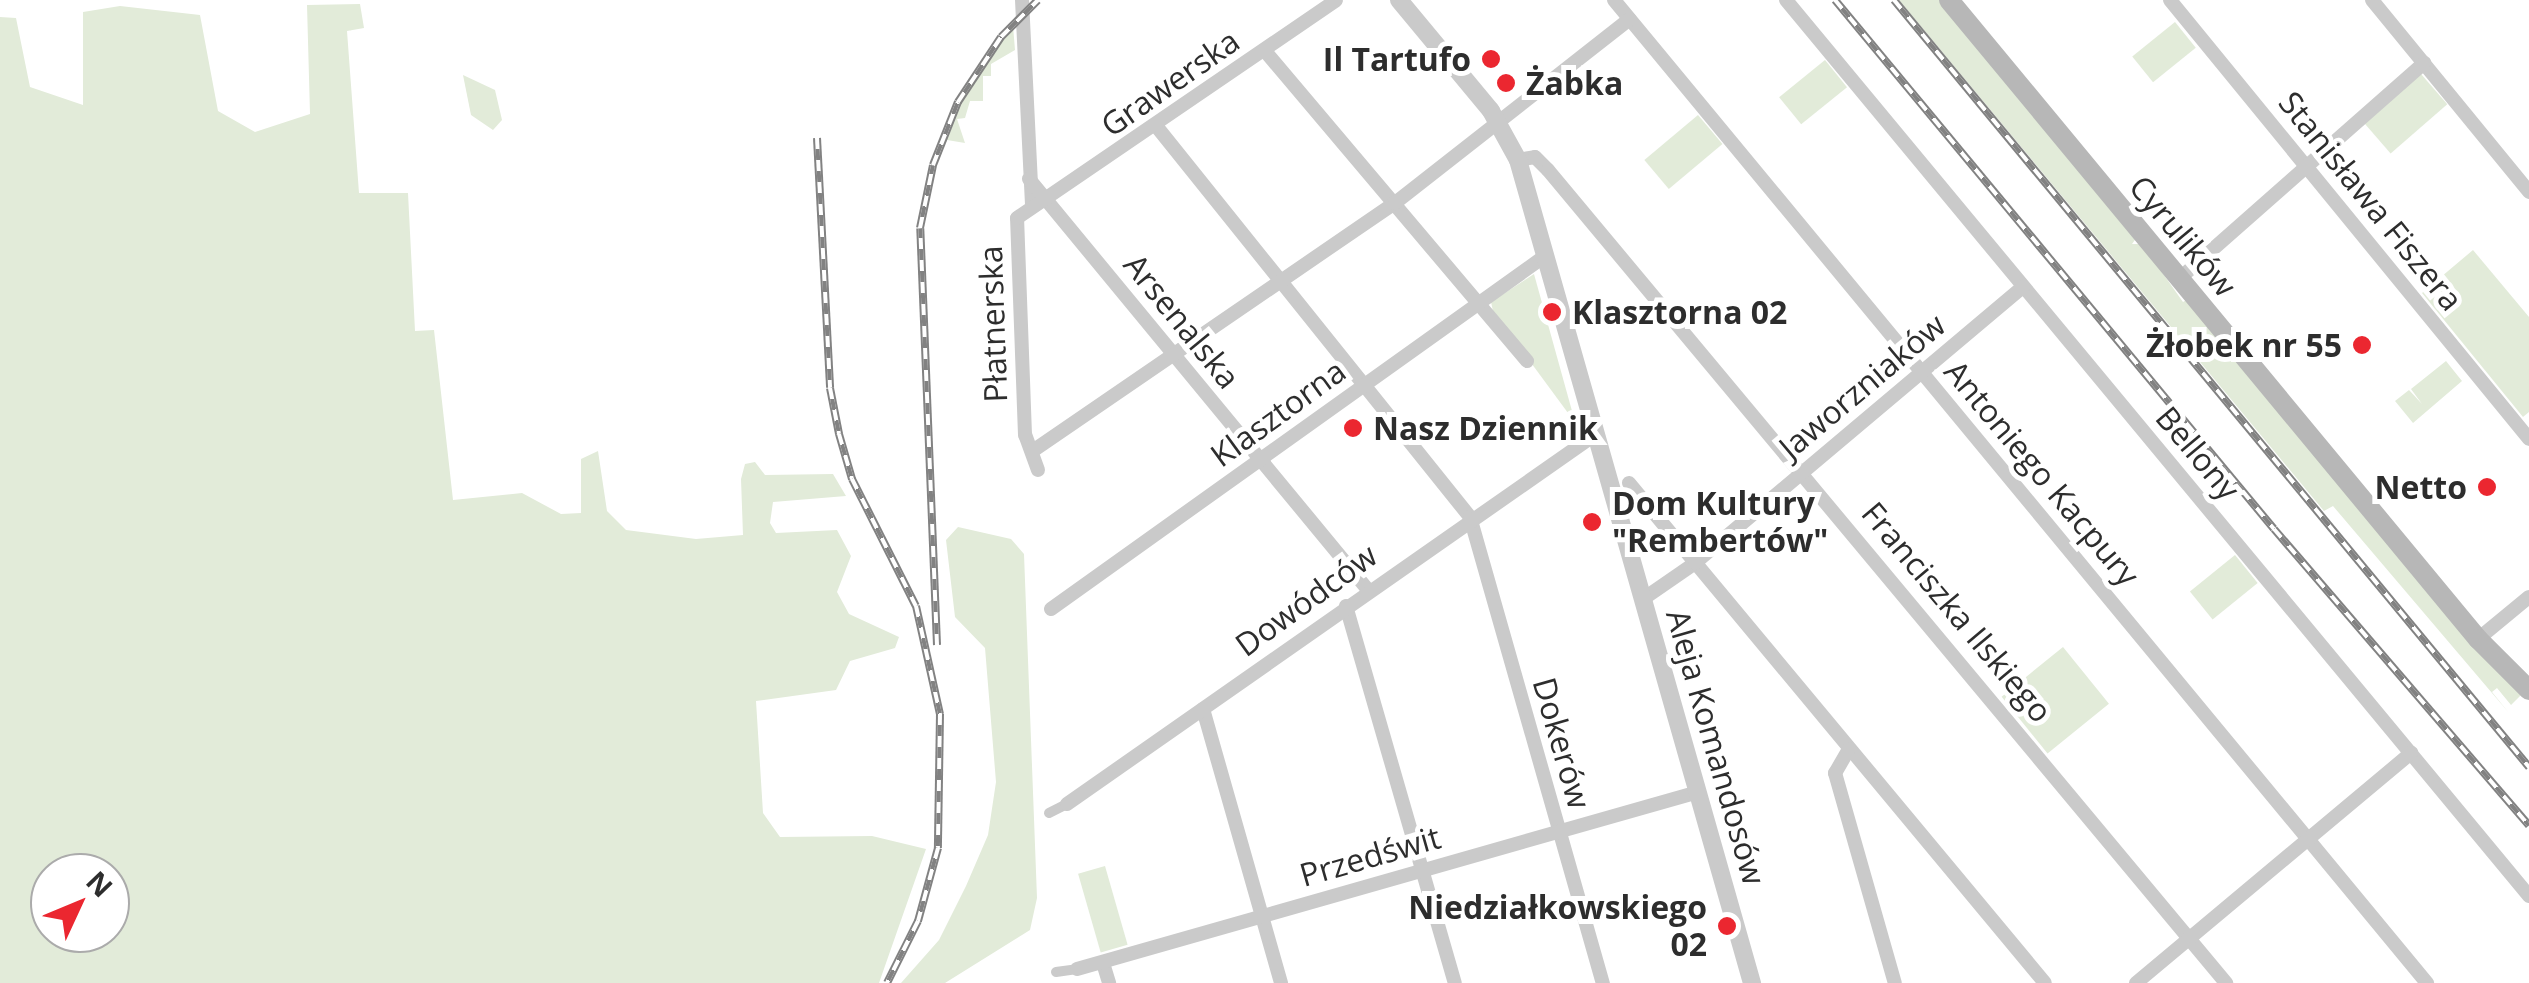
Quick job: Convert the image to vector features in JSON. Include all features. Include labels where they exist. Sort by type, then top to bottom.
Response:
[{"type":"main road","name":"Cyrulików","points":[[1949,0],[2478,639],[2529,690]]},
{"type":"street","name":"Płatnerska","points":[[1022,0],[1032,206],[1016,220],[1025,436],[1034,450],[1038,470]]},
{"type":"street","name":"Grawerska","points":[[1032,206],[1048,200],[1157,127],[1336,0]]},
{"type":"street","points":[[1400,0],[1501,125]]},
{"type":"street","name":"Antoniego Kacpury","points":[[1614,0],[2427,983]]},
{"type":"street","name":"Bellony","points":[[1786,0],[2529,896]]},
{"type":"street","name":"Stanisława Fiszera","points":[[2170,0],[2529,439]]},
{"type":"street","points":[[2372,0],[2529,192]]},
{"type":"street","points":[[1034,450],[1395,203],[1501,125],[1630,19]]},
{"type":"street","points":[[1265,50],[1528,361]]},
{"type":"street","points":[[2179,279],[2424,63]]},
{"type":"street","name":"Aleja Komandosów","points":[[1501,125],[1518,160],[1752,983]]},
{"type":"street","points":[[1157,127],[1367,383],[1470,517]]},
{"type":"street","name":"Franciszka Ilskiego","points":[[1518,160],[1530,156],[1541,162],[2226,983]]},
{"type":"street","name":"Arsenalska","points":[[1029,178],[1368,590]]},
{"type":"street","name":"Klasztorna","points":[[1047,612],[1545,256]]},
{"type":"street","name":"Jaworzniaków","points":[[1643,599],[1695,563],[2023,287]]},
{"type":"street","name":"Dowódców","points":[[1050,812],[1067,804],[1470,517],[1596,434]]},
{"type":"street","points":[[1629,483],[2044,983]]},
{"type":"street","name":"Dokerów","points":[[1470,517],[1602,983]]},
{"type":"street","points":[[2478,639],[2529,597]]},
{"type":"street","points":[[1346,606],[1455,983]]},
{"type":"street","points":[[1202,709],[1280,983]]},
{"type":"street","points":[[1850,749],[1835,773],[1896,983]]},
{"type":"street","points":[[2136,983],[2410,754]]},
{"type":"street","name":"Przedświt","points":[[1056,972],[1077,970],[1698,792]]},
{"type":"street","points":[[1103,962],[1109,983]]},
{"type":"green space","points":[[1899,0],[1941,0],[2137,237],[2132,244],[2142,244],[2183,302],[2188,299],[2523,693],[2511,705],[2497,688],[2492,692],[2509,713],[2333,506],[2324,511]]},
{"type":"green space","points":[[360,4],[364,28],[347,31],[359,193],[408,193],[415,331],[434,330],[453,500],[522,493],[561,514],[581,513],[581,459],[598,451],[607,511],[626,530],[696,539],[743,535],[741,479],[745,464],[755,462],[765,475],[833,474],[846,496],[773,502],[770,523],[776,533],[837,530],[851,556],[837,592],[849,614],[899,637],[895,648],[850,661],[836,690],[756,701],[763,813],[780,837],[872,836],[926,849],[879,983],[0,983],[0,17],[16,18],[30,87],[83,105],[83,12],[120,6],[200,15],[218,111],[255,132],[310,114],[307,5]]},
{"type":"green space","points":[[2175,22],[2196,48],[2153,82],[2132,57]]},
{"type":"green space","points":[[1013,26],[1015,50],[991,64],[991,76],[983,76],[983,101],[970,101],[965,118],[957,119],[965,143],[947,140],[936,166],[962,98]]},
{"type":"green space","points":[[1825,60],[1847,87],[1801,124],[1779,97]]},
{"type":"green space","points":[[2421,74],[2447,104],[2391,153],[2364,123]]},
{"type":"green space","points":[[463,75],[495,90],[502,120],[493,130],[471,115]]},
{"type":"green space","points":[[1698,115],[1722,144],[1669,189],[1644,160]]},
{"type":"green space","points":[[2473,250],[2529,317],[2529,412],[2523,417],[2422,293]]},
{"type":"green space","points":[[1534,274],[1572,411],[1568,413],[1493,311],[1491,302]]},
{"type":"green space","points":[[2446,361],[2462,381],[2413,423],[2395,401],[2409,390],[2422,404],[2411,389]]},
{"type":"green space","points":[[958,527],[1011,539],[1024,554],[1037,898],[1030,930],[945,983],[901,983],[939,940],[966,886],[988,835],[996,782],[985,648],[955,617],[946,540]]},
{"type":"green space","points":[[2235,555],[2258,583],[2213,619],[2190,592]]},
{"type":"green space","points":[[2063,647],[2109,704],[2048,753],[2002,697]]},
{"type":"green space","points":[[1105,866],[1128,945],[1101,953],[1078,874]]},
{"type":"railway","points":[[937,645],[920,228],[933,165],[958,102],[1001,37],[1038,0]]},
{"type":"railway","points":[[1835,0],[2274,529],[2529,825]]},
{"type":"railway","points":[[1894,0],[2529,767]]},
{"type":"railway","points":[[817,138],[830,388],[839,434],[852,479],[916,606],[940,714],[938,848],[918,921],[887,983]]},
{"type":"place","name":"Il Tartufo","points":[[1491,59]]},
{"type":"place","name":"Żabka","points":[[1506,83]]},
{"type":"place","name":"Klasztorna 02","points":[[1552,312]]},
{"type":"place","name":"Żłobek nr 55","points":[[2362,345]]},
{"type":"place","name":"Nasz Dziennik","points":[[1353,428]]},
{"type":"place","name":"Netto","points":[[2487,487]]},
{"type":"place","name":"Dom Kultury \"Rembertów\"","points":[[1592,522]]},
{"type":"place","name":"Niedziałkowskiego 02","points":[[1727,926]]}]
